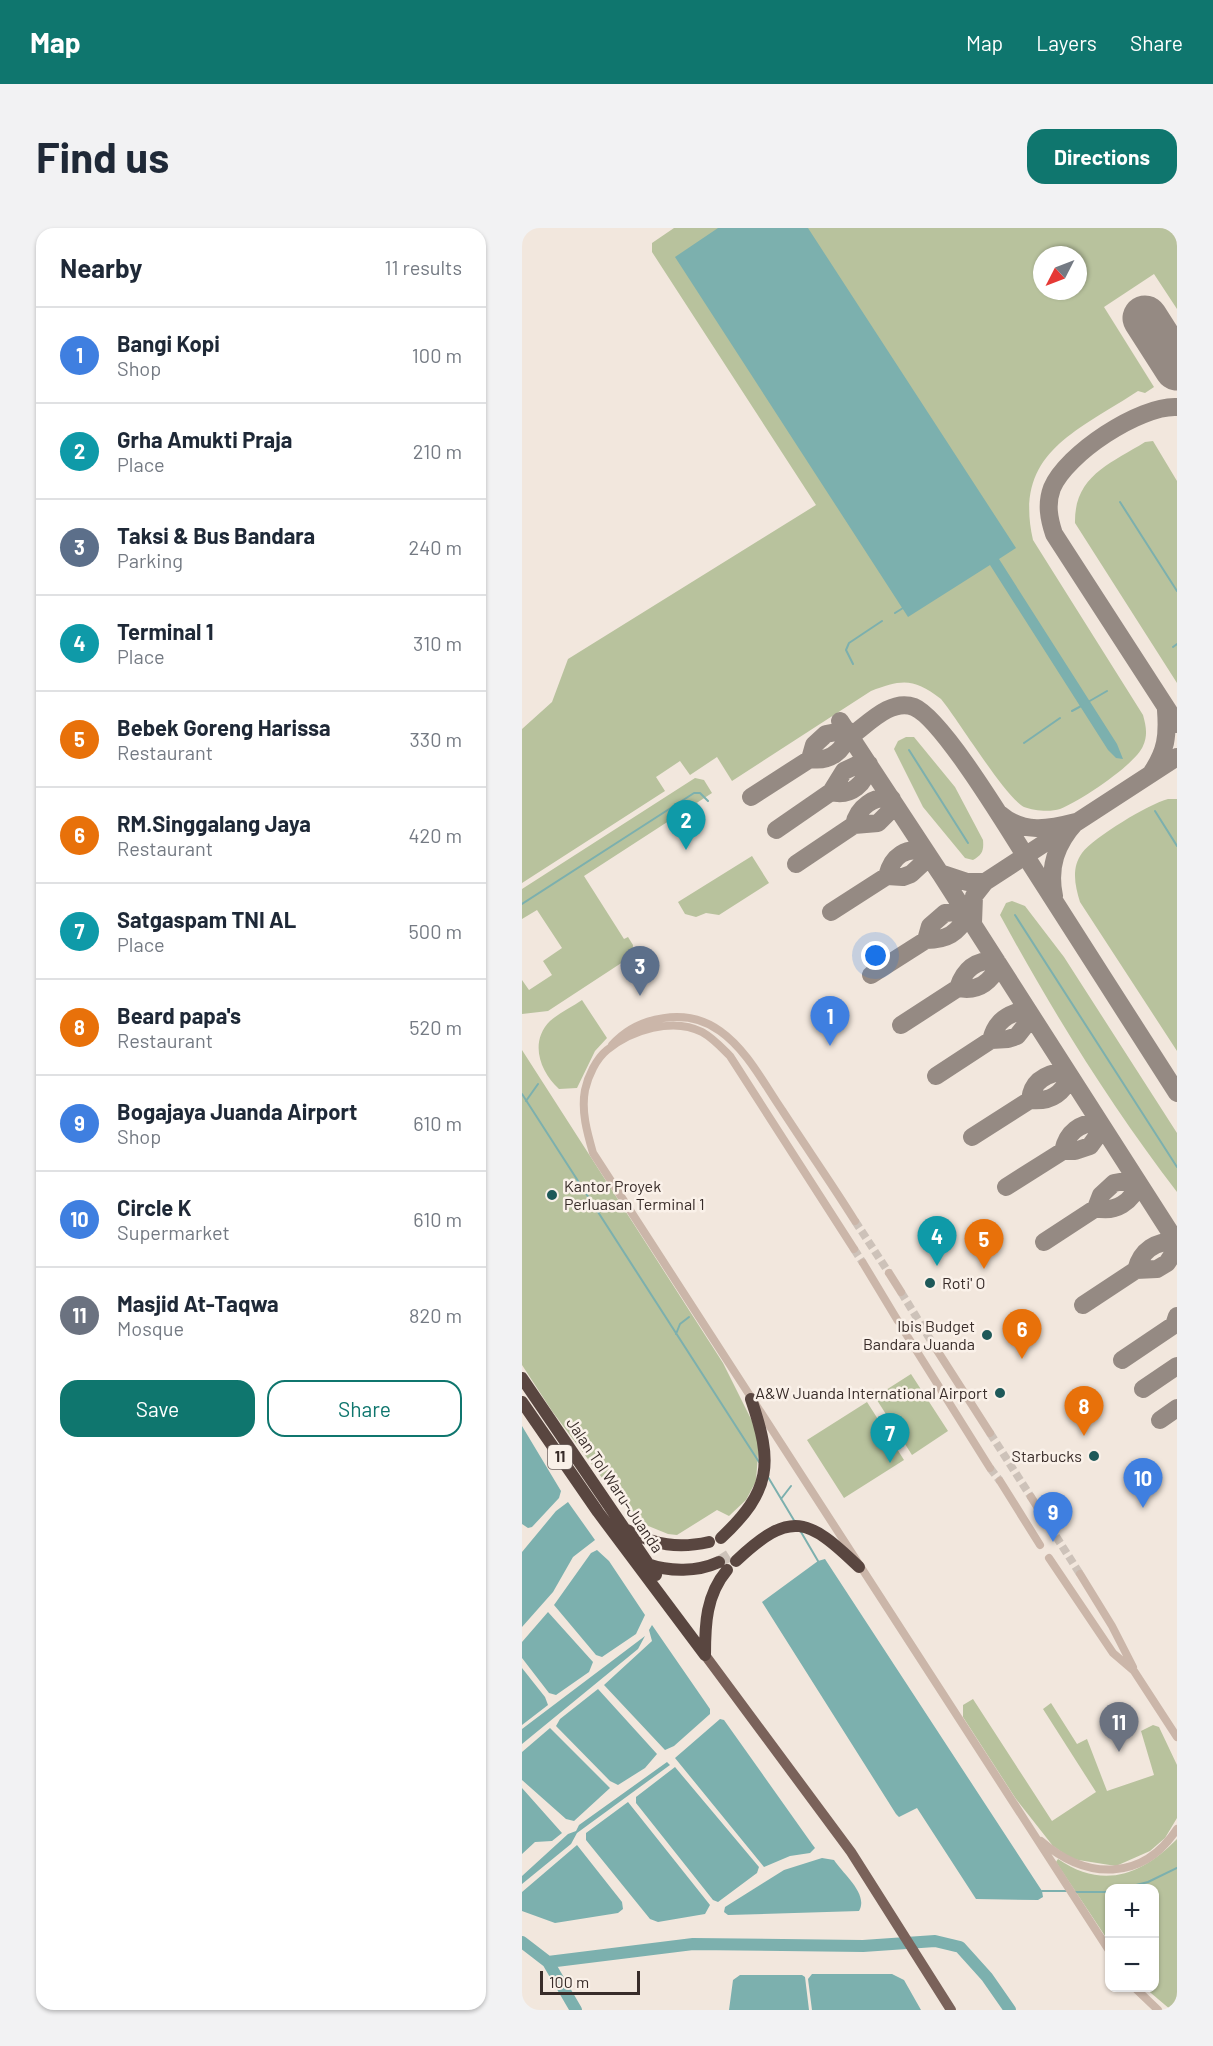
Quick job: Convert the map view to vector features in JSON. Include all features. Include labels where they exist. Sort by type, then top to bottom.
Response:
[{"type":"highway","name":"Jalan Tol Waru–Juanda","points":[[522,1378],[666,1589],[675,1613]]},
{"type":"highway","points":[[626,1529],[641,1537],[678,1546],[715,1540],[741,1517],[763,1480],[766,1464],[762,1430],[751,1399]]},
{"type":"highway","name":"Jalan Tol Waru–Juanda","points":[[522,1402],[598,1512],[705,1655]]},
{"type":"highway","points":[[634,1559],[649,1566],[672,1570],[699,1569],[728,1562],[778,1528],[789,1525],[805,1526],[831,1540],[859,1567]]},
{"type":"highway","points":[[705,1655],[707,1613],[715,1586],[728,1562]]},
{"type":"main road","points":[[705,1655],[845,1843],[951,2010]]},
{"type":"street","points":[[855,1221],[753,1067],[720,1030],[682,1018],[658,1018],[637,1024],[607,1049],[591,1072],[585,1091],[584,1126],[593,1153],[1105,1945]]},
{"type":"street","points":[[607,1049],[659,1026],[681,1026],[701,1032],[730,1056],[854,1249]]},
{"type":"street","points":[[753,1067],[756,1096]]},
{"type":"street","points":[[863,1263],[898,1321]]},
{"type":"street","points":[[889,1274],[901,1292]]},
{"type":"street","points":[[906,1334],[990,1468]]},
{"type":"street","points":[[933,1344],[990,1433]]},
{"type":"street","points":[[1000,1481],[1040,1545]]},
{"type":"street","points":[[1031,1497],[1043,1516]]},
{"type":"street","points":[[1049,1558],[1113,1653],[1134,1671]]},
{"type":"street","points":[[1080,1574],[1112,1626],[1134,1671],[1177,1737]]},
{"type":"street","points":[[1034,1834],[1072,1863],[1091,1869],[1111,1870],[1143,1862],[1158,1853],[1177,1830]]},
{"type":"street","points":[[1140,1992],[1158,2010]]},
{"type":"green space","points":[[674,228],[1177,228],[1177,309],[1154,274],[1104,307],[1154,387],[1145,393],[1138,391],[1072,433],[1055,448],[1041,465],[1032,486],[1029,510],[1033,540],[1143,715],[1146,731],[1145,742],[1129,763],[1093,791],[1060,809],[1047,811],[1024,807],[1006,789],[982,758],[941,699],[915,684],[891,684],[871,691],[732,781],[717,757],[690,775],[680,761],[656,777],[665,791],[522,883],[522,729],[552,702],[568,659],[816,505],[652,252],[652,243]]},
{"type":"green space","points":[[1153,441],[1177,481],[1177,683],[1075,523],[1076,507],[1087,483],[1119,457],[1145,442]]},
{"type":"green space","points":[[906,737],[914,737],[955,787],[983,840],[982,852],[973,860],[965,858],[923,807],[894,749],[898,741]]},
{"type":"green space","points":[[695,778],[704,780],[712,793],[584,876],[624,939],[628,937],[633,945],[632,956],[548,1011],[522,1014],[522,980],[529,990],[552,975],[543,961],[562,948],[537,910],[522,919],[522,889]]},
{"type":"green space","points":[[1168,799],[1177,799],[1177,1051],[1080,902],[1075,877],[1076,865],[1088,846],[1122,822]]},
{"type":"green space","points":[[752,856],[769,883],[719,915],[706,913],[696,917],[685,914],[678,902]]},
{"type":"green space","points":[[1012,901],[1025,906],[1064,957],[1177,1133],[1177,1192],[1106,1092],[1061,1022],[1020,951],[1000,915],[1006,903]]},
{"type":"green space","points":[[582,1000],[607,1038],[595,1051],[577,1088],[559,1089],[542,1066],[540,1038],[550,1021]]},
{"type":"green space","points":[[522,1050],[723,1363],[752,1421],[759,1440],[756,1481],[746,1500],[729,1516],[717,1510],[677,1535],[668,1534],[641,1523],[620,1502],[552,1411],[522,1365]]},
{"type":"green space","points":[[911,1374],[948,1431],[912,1455],[875,1397]]},
{"type":"green space","points":[[867,1402],[904,1460],[844,1498],[807,1440]]},
{"type":"green space","points":[[973,1699],[1052,1821],[1096,1792],[1043,1709],[1051,1703],[1077,1744],[1087,1739],[1107,1791],[1154,1775],[1141,1731],[1153,1725],[1159,1727],[1177,1765],[1177,1818],[1165,1838],[1150,1851],[1116,1866],[1072,1859],[1053,1846],[1016,1799],[963,1717],[963,1705]]},
{"type":"green space","points":[[1177,1839],[1177,2010],[1171,2010],[1150,1992],[1159,1992],[1159,1884],[1105,1884],[1105,1936],[1056,1862],[1058,1859],[1075,1869],[1106,1876],[1136,1869],[1164,1851]]},
{"type":"water","points":[[718,228],[808,228],[1016,548],[999,559],[1117,744],[1123,759],[1116,758],[1108,750],[990,565],[908,617],[675,257]]},
{"type":"water","points":[[522,1426],[561,1491],[559,1498],[532,1527],[528,1528],[522,1524]]},
{"type":"water","points":[[568,1502],[595,1540],[573,1557],[553,1592],[522,1627],[522,1552],[556,1511]]},
{"type":"water","points":[[597,1550],[609,1561],[645,1615],[636,1634],[602,1657],[596,1655],[554,1605],[591,1553]]},
{"type":"water","points":[[825,1559],[1042,1891],[1043,1897],[1038,1900],[976,1899],[917,1808],[899,1817],[896,1814],[762,1602],[818,1561]]},
{"type":"water","points":[[548,1612],[593,1662],[589,1672],[556,1695],[549,1693],[522,1658],[522,1642]]},
{"type":"water","points":[[652,1625],[710,1709],[710,1714],[674,1746],[665,1750],[604,1685],[652,1641],[649,1630]]},
{"type":"water","points":[[645,1636],[638,1649],[522,1744],[522,1729]]},
{"type":"water","points":[[522,1668],[545,1697],[548,1705],[522,1725]]},
{"type":"water","points":[[598,1689],[657,1754],[645,1768],[618,1785],[610,1781],[556,1726],[560,1719]]},
{"type":"water","points":[[720,1719],[724,1720],[815,1848],[810,1853],[790,1856],[764,1867],[675,1758]]},
{"type":"water","points":[[550,1728],[610,1788],[574,1821],[566,1819],[522,1780],[522,1752]]},
{"type":"water","points":[[667,1762],[670,1765],[577,1833],[571,1844],[522,1884],[522,1876],[568,1834],[576,1831],[579,1825]]},
{"type":"water","points":[[675,1767],[759,1867],[757,1873],[718,1902],[713,1900],[636,1803],[636,1797]]},
{"type":"water","points":[[522,1788],[562,1833],[552,1841],[535,1842],[522,1854]]},
{"type":"water","points":[[628,1802],[710,1905],[705,1914],[658,1922],[650,1919],[586,1840],[586,1833]]},
{"type":"water","points":[[577,1845],[622,1902],[623,1909],[618,1913],[555,1923],[522,1911],[522,1892]]},
{"type":"water","points":[[822,1858],[834,1860],[854,1884],[861,1898],[859,1911],[728,1915],[724,1912],[725,1907],[784,1870]]},
{"type":"water","points":[[812,1974],[892,1974],[904,1980],[921,2010],[812,2010],[808,1979]]},
{"type":"water","points":[[740,1975],[802,1975],[805,1977],[809,2010],[729,2010],[733,1980]]},
{"type":"waterway","points":[[1120,502],[1177,591]]},
{"type":"waterway","points":[[895,613],[903,608]]},
{"type":"waterway","points":[[853,664],[846,650],[849,643],[882,621]]},
{"type":"waterway","points":[[1173,647],[1177,644]]},
{"type":"waterway","points":[[1088,702],[1107,691]]},
{"type":"waterway","points":[[1072,711],[1083,705]]},
{"type":"waterway","points":[[1024,743],[1060,718]]},
{"type":"waterway","points":[[909,750],[968,843]]},
{"type":"waterway","points":[[522,904],[694,793],[700,793],[708,801]]},
{"type":"waterway","points":[[1155,811],[1177,846]]},
{"type":"waterway","points":[[1015,915],[1177,1167]]},
{"type":"waterway","points":[[526,1101],[538,1084]]},
{"type":"waterway","points":[[522,1094],[759,1462]]},
{"type":"waterway","points":[[676,1334],[680,1324],[689,1317]]},
{"type":"waterway","points":[[768,1477],[795,1522]]},
{"type":"waterway","points":[[781,1499],[791,1486]]},
{"type":"waterway","points":[[801,1532],[818,1561]]},
{"type":"waterway","points":[[1140,1884],[1177,1868]]},
{"type":"waterway","points":[[1042,1891],[1068,1891]]},
{"type":"waterway","points":[[1073,1892],[1105,1892]]},
{"type":"waterway","points":[[548,1962],[693,1944],[863,1946],[935,1941],[960,1947],[987,1977],[1010,2010]]},
{"type":"waterway","points":[[522,1942],[548,1962],[576,2010]]},
{"type":"taxiway","points":[[1177,407],[1144,414],[1106,434],[1088,447],[1060,475],[1052,488],[1049,506],[1054,534],[1177,724]]},
{"type":"taxiway","points":[[851,736],[888,709],[905,705],[914,707],[942,732],[992,803],[1177,1093]]},
{"type":"taxiway","points":[[1152,772],[1165,743],[1166,710]]},
{"type":"taxiway","points":[[840,721],[940,873],[967,882],[985,882]]},
{"type":"taxiway","points":[[751,797],[810,759],[814,745],[826,734],[847,730]]},
{"type":"taxiway","points":[[810,759],[824,759],[835,754],[843,746],[849,733]]},
{"type":"taxiway","points":[[973,923],[974,896],[985,882],[1177,757]]},
{"type":"taxiway","points":[[776,830],[831,792],[844,771],[861,763],[869,764],[865,778],[851,791],[831,792]]},
{"type":"taxiway","points":[[796,864],[854,825],[859,813],[868,804],[879,799],[892,799],[891,810],[878,823],[854,825]]},
{"type":"taxiway","points":[[1000,814],[1018,825],[1027,827],[1056,827],[1076,822],[1063,839],[1055,856],[1052,875],[1054,896]]},
{"type":"taxiway","points":[[831,912],[887,876],[903,877],[911,874],[924,862],[926,852],[912,850],[901,854],[892,863],[887,876]]},
{"type":"taxiway","points":[[940,873],[1177,1243]]},
{"type":"taxiway","points":[[871,975],[926,940],[930,926],[945,913],[965,911]]},
{"type":"taxiway","points":[[926,940],[951,935],[968,915]]},
{"type":"taxiway","points":[[901,1025],[958,988],[967,971],[972,967],[982,962],[996,960]]},
{"type":"taxiway","points":[[958,988],[972,989],[983,985],[992,977],[999,965]]},
{"type":"taxiway","points":[[991,1040],[996,1027],[1004,1019],[1027,1009]]},
{"type":"taxiway","points":[[936,1076],[991,1040],[1017,1036],[1032,1017]]},
{"type":"taxiway","points":[[1030,1100],[1034,1087],[1042,1079],[1066,1071]]},
{"type":"taxiway","points":[[972,1137],[1030,1100],[1043,1100],[1059,1093],[1070,1077]]},
{"type":"taxiway","points":[[1063,1151],[1068,1138],[1080,1126],[1099,1123]]},
{"type":"taxiway","points":[[1006,1187],[1063,1151],[1075,1151],[1090,1146],[1103,1128]]},
{"type":"taxiway","points":[[1044,1242],[1096,1208],[1101,1195],[1114,1183],[1136,1179]]},
{"type":"taxiway","points":[[1096,1208],[1110,1209],[1122,1205],[1132,1196],[1138,1183]]},
{"type":"taxiway","points":[[1136,1270],[1138,1263],[1150,1248],[1169,1241],[1176,1241]]},
{"type":"taxiway","points":[[1083,1305],[1136,1270],[1157,1269],[1167,1263],[1177,1248]]},
{"type":"taxiway","points":[[1122,1360],[1174,1325],[1177,1316]]},
{"type":"taxiway","points":[[1143,1389],[1177,1366]]},
{"type":"taxiway","points":[[1160,1420],[1177,1408]]},
{"type":"runway","points":[[1145,318],[1177,368]]},
{"type":"tunnel","points":[[855,1221],[889,1273]]},
{"type":"tunnel","points":[[854,1249],[863,1263]]},
{"type":"tunnel","points":[[901,1292],[933,1344]]},
{"type":"tunnel","points":[[990,1433],[1031,1497]]},
{"type":"tunnel","points":[[990,1468],[1000,1481]]},
{"type":"tunnel","points":[[1043,1516],[1080,1574]]},
{"type":"tunnel","points":[[719,1562],[730,1555]]},
{"type":"place","name":"Grha Amukti Praja","points":[[686,850]]},
{"type":"place","name":"Taksi & Bus Bandara","points":[[640,996]]},
{"type":"place","name":"Bangi Kopi","points":[[830,1046]]},
{"type":"place","name":"Kantor Proyek Perluasan Terminal 1","points":[[552,1195]]},
{"type":"place","name":"Terminal 1","points":[[937,1266]]},
{"type":"place","name":"Bebek Goreng Harissa","points":[[984,1269]]},
{"type":"place","name":"Roti' O","points":[[930,1283]]},
{"type":"place","name":"Ibis Budget Bandara Juanda","points":[[987,1335]]},
{"type":"place","name":"RM.Singgalang Jaya","points":[[1022,1359]]},
{"type":"place","name":"A&W Juanda International Airport","points":[[1000,1393]]},
{"type":"place","name":"Beard papa's","points":[[1084,1436]]},
{"type":"place","name":"Starbucks","points":[[1094,1456]]},
{"type":"place","name":"Satgaspam TNI AL","points":[[890,1463]]},
{"type":"place","name":"Circle K","points":[[1143,1508]]},
{"type":"place","name":"Bogajaya Juanda Airport","points":[[1053,1542]]},
{"type":"place","name":"Masjid At-Taqwa","points":[[1119,1752]]}]
